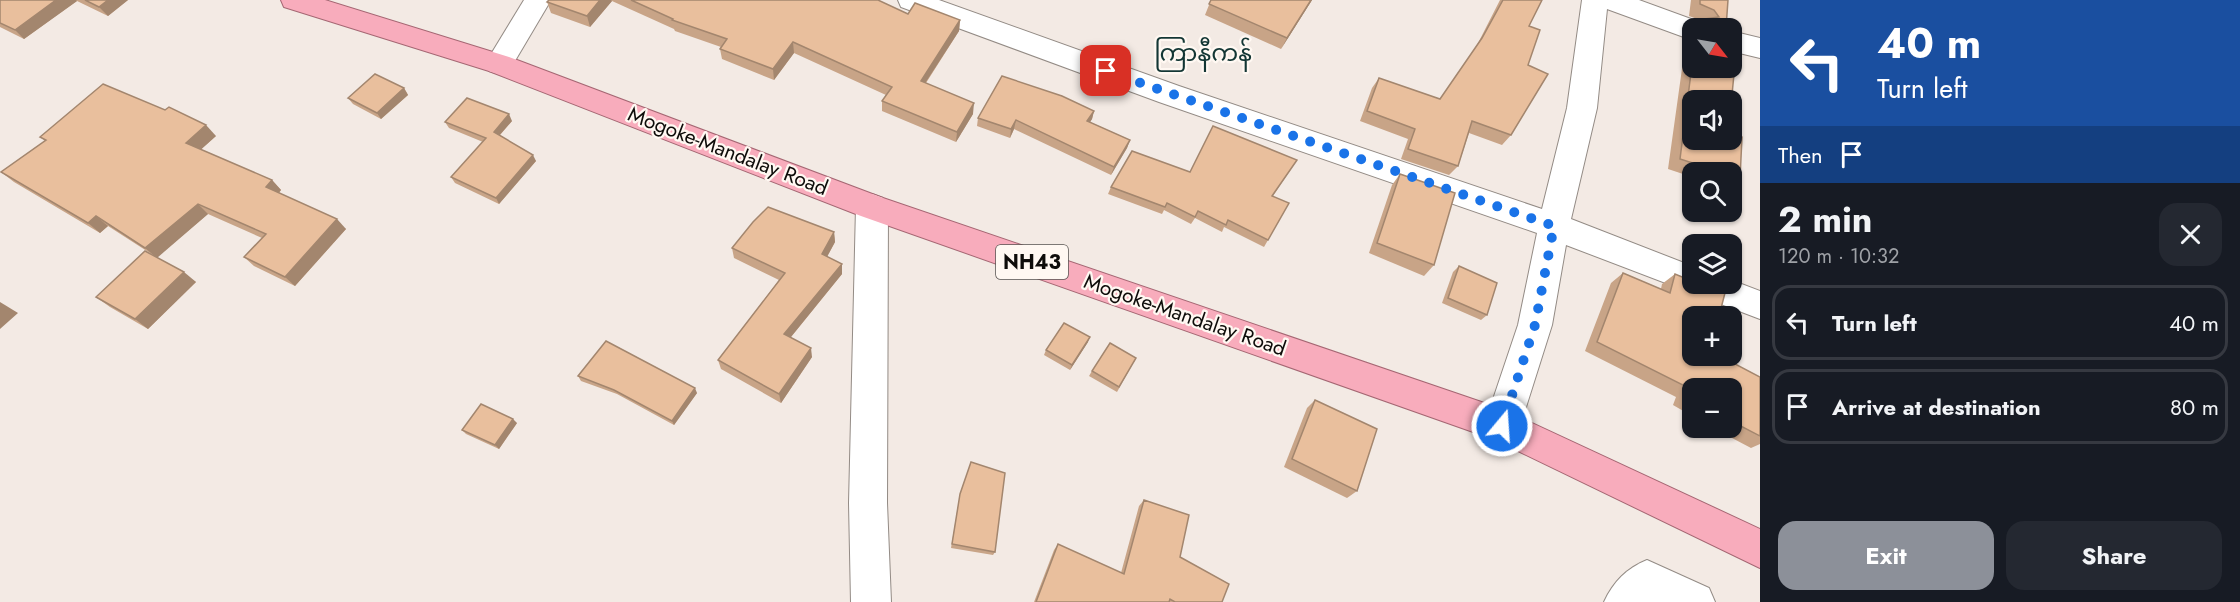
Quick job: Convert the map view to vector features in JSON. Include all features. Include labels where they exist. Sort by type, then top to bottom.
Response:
[{"type":"highway","name":"Mogoke-Mandalay Road","points":[[294,0],[499,64],[872,207],[1502,426],[1760,549]]},
{"type":"street","points":[[499,64],[538,0]]},
{"type":"street","points":[[911,0],[1169,94],[1554,226],[1682,276]]},
{"type":"street","points":[[1502,426],[1535,325],[1554,226],[1582,108],[1595,0]]},
{"type":"street","points":[[1611,0],[1682,26]]},
{"type":"street","points":[[1742,44],[1760,48]]},
{"type":"street","points":[[871,602],[868,503],[872,207]]},
{"type":"street","points":[[1729,294],[1760,305]]},
{"type":"street","points":[[1624,602],[1647,579],[1695,602]]},
{"type":"building","points":[[0,0],[56,0],[15,30],[0,23]]},
{"type":"building","points":[[85,0],[108,0],[99,7]]},
{"type":"building","points":[[549,0],[600,0],[587,16],[547,2]]},
{"type":"building","points":[[631,0],[878,0],[908,14],[915,3],[960,20],[921,81],[974,103],[957,132],[882,101],[892,87],[793,42],[773,69],[720,49],[727,39],[672,20]]},
{"type":"building","points":[[1211,0],[1311,0],[1287,38],[1209,4]]},
{"type":"building","points":[[1503,0],[1542,0],[1529,26],[1540,30],[1528,65],[1548,74],[1511,135],[1472,121],[1458,166],[1408,149],[1415,129],[1367,111],[1379,78],[1440,99],[1482,38]]},
{"type":"building","points":[[1700,0],[1728,0],[1727,18],[1712,18],[1719,17],[1714,10],[1700,4]]},
{"type":"building","points":[[375,74],[404,88],[377,113],[348,98]]},
{"type":"building","points":[[1002,76],[1062,96],[1094,111],[1087,121],[1130,140],[1114,167],[1016,120],[1011,129],[978,118]]},
{"type":"building","points":[[1690,78],[1734,78],[1732,90],[1689,90]]},
{"type":"building","points":[[103,84],[165,110],[169,107],[206,125],[186,143],[272,180],[266,187],[337,219],[285,277],[244,257],[266,234],[198,204],[145,248],[96,216],[88,223],[1,172],[46,140],[40,137]]},
{"type":"building","points":[[467,98],[509,114],[494,132],[533,155],[496,198],[451,177],[486,138],[445,122]]},
{"type":"building","points":[[1213,126],[1297,160],[1272,196],[1289,203],[1268,240],[1228,220],[1226,225],[1198,211],[1195,217],[1167,203],[1165,207],[1111,187],[1132,151],[1190,172]]},
{"type":"building","points":[[1682,143],[1682,150],[1741,150],[1741,162],[1689,162],[1680,159]]},
{"type":"building","points":[[1400,174],[1455,193],[1434,265],[1377,243]]},
{"type":"building","points":[[768,207],[834,232],[822,254],[842,264],[784,334],[811,348],[779,394],[718,360],[785,273],[732,248]]},
{"type":"building","points":[[145,251],[184,272],[135,319],[96,297]]},
{"type":"building","points":[[1459,266],[1497,283],[1487,315],[1448,298]]},
{"type":"building","points":[[1623,273],[1670,293],[1675,274],[1682,277],[1682,294],[1725,294],[1722,306],[1682,306],[1682,366],[1739,366],[1760,377],[1760,436],[1742,427],[1742,378],[1682,378],[1682,384],[1597,342]]},
{"type":"building","points":[[1064,323],[1090,337],[1072,365],[1046,350]]},
{"type":"building","points":[[606,341],[695,388],[672,421],[614,390],[578,376]]},
{"type":"building","points":[[1110,343],[1136,358],[1119,387],[1092,371]]},
{"type":"building","points":[[1315,400],[1377,429],[1357,491],[1292,459]]},
{"type":"building","points":[[481,404],[513,419],[495,445],[462,430]]},
{"type":"building","points":[[971,462],[1005,473],[995,552],[952,544],[960,494]]},
{"type":"building","points":[[1144,500],[1189,515],[1180,557],[1229,584],[1222,602],[1175,602],[1170,599],[1169,602],[1036,602],[1058,544],[1124,574]]},
{"type":"district","name":"ကြာနီကန်","points":[[1203,53]]},
{"type":"route","points":[[1106,71],[1554,226],[1535,325],[1502,426]]}]
